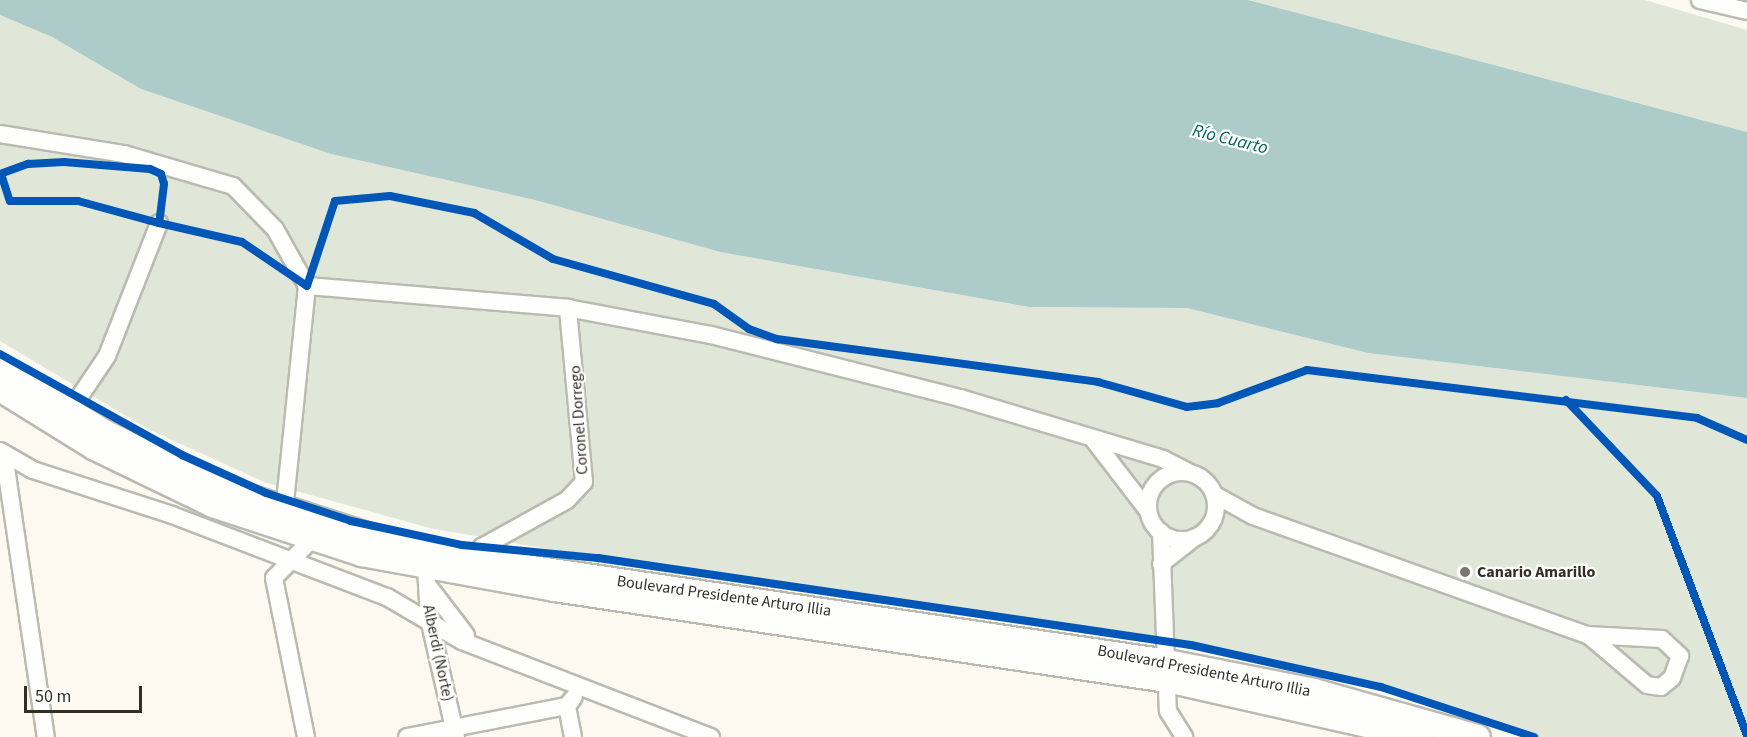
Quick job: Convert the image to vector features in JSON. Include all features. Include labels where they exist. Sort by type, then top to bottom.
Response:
[{"type":"main road","name":"Boulevard Presidente Arturo Illia","points":[[0,367],[70,411],[155,458],[284,512],[314,531],[465,566],[1314,691],[1478,737]]},
{"type":"main road","name":"Boulevard Presidente Arturo Illia","points":[[0,389],[147,474],[314,531],[425,575],[465,566]]},
{"type":"main road","name":"Boulevard Presidente Arturo Illia","points":[[1167,671],[1420,737]]},
{"type":"street","points":[[1700,0],[1747,11]]},
{"type":"street","points":[[0,134],[124,154],[233,186],[275,230],[307,286],[284,512]]},
{"type":"street","points":[[70,411],[107,356],[159,223]]},
{"type":"street","points":[[307,286],[568,308],[711,334],[1092,438],[1205,480],[1215,495],[1253,516],[1588,635],[1662,639],[1680,656],[1672,678],[1661,687],[1647,686],[1588,635]]},
{"type":"street","name":"Coronel Dorrego","points":[[465,566],[499,535],[567,500],[584,482],[568,308]]},
{"type":"street","points":[[1092,438],[1123,471],[1161,532],[1168,711],[1184,737]]},
{"type":"street","points":[[2,452],[33,470],[387,597],[477,647],[711,737]]},
{"type":"street","points":[[2,452],[46,737]]},
{"type":"street","points":[[1148,511],[1158,481],[1188,472]]},
{"type":"street","points":[[1161,564],[1194,538],[1216,513],[1215,495]]},
{"type":"street","points":[[1216,513],[1253,516]]},
{"type":"street","points":[[306,737],[274,578],[291,562],[314,531]]},
{"type":"street","points":[[1161,532],[1194,538]]},
{"type":"street","points":[[425,575],[477,647]]},
{"type":"street","name":"Alberdi (Norte)","points":[[425,575],[429,619],[455,732]]},
{"type":"street","points":[[407,737],[455,732],[567,706],[582,687]]},
{"type":"street","points":[[567,706],[573,737]]},
{"type":"shaded area","points":[[1248,0],[1645,0],[1747,30],[1747,132]]},
{"type":"shaded area","points":[[0,15],[52,37],[141,89],[331,154],[535,200],[720,252],[1029,307],[1187,308],[1368,353],[1747,398],[1747,737],[1534,737],[1381,687],[1191,645],[598,558],[430,528],[264,482],[148,429],[0,341]]},
{"type":"water","name":"Río Cuarto","points":[[0,0],[1248,0],[1747,132],[1747,398],[1368,353],[1187,308],[1029,307],[720,252],[535,200],[331,154],[141,89],[52,37],[0,15]]},
{"type":"cycle path","points":[[0,174],[28,164],[64,162],[150,169],[161,174],[164,184],[159,223],[242,242],[307,286],[335,201],[390,196],[474,213],[553,259],[714,304],[749,329],[777,339],[1098,382],[1187,407],[1218,403],[1307,370],[1697,418],[1747,440]]},
{"type":"cycle path","points":[[1,174],[10,201],[78,201],[159,223]]},
{"type":"cycle path","points":[[0,354],[182,455],[266,493],[351,521],[462,545],[598,558],[1191,645],[1381,687],[1534,737]]},
{"type":"cycle path","points":[[1566,400],[1657,496],[1747,736]]},
{"type":"place","name":"Canario Amarillo","points":[[1465,572]]}]
